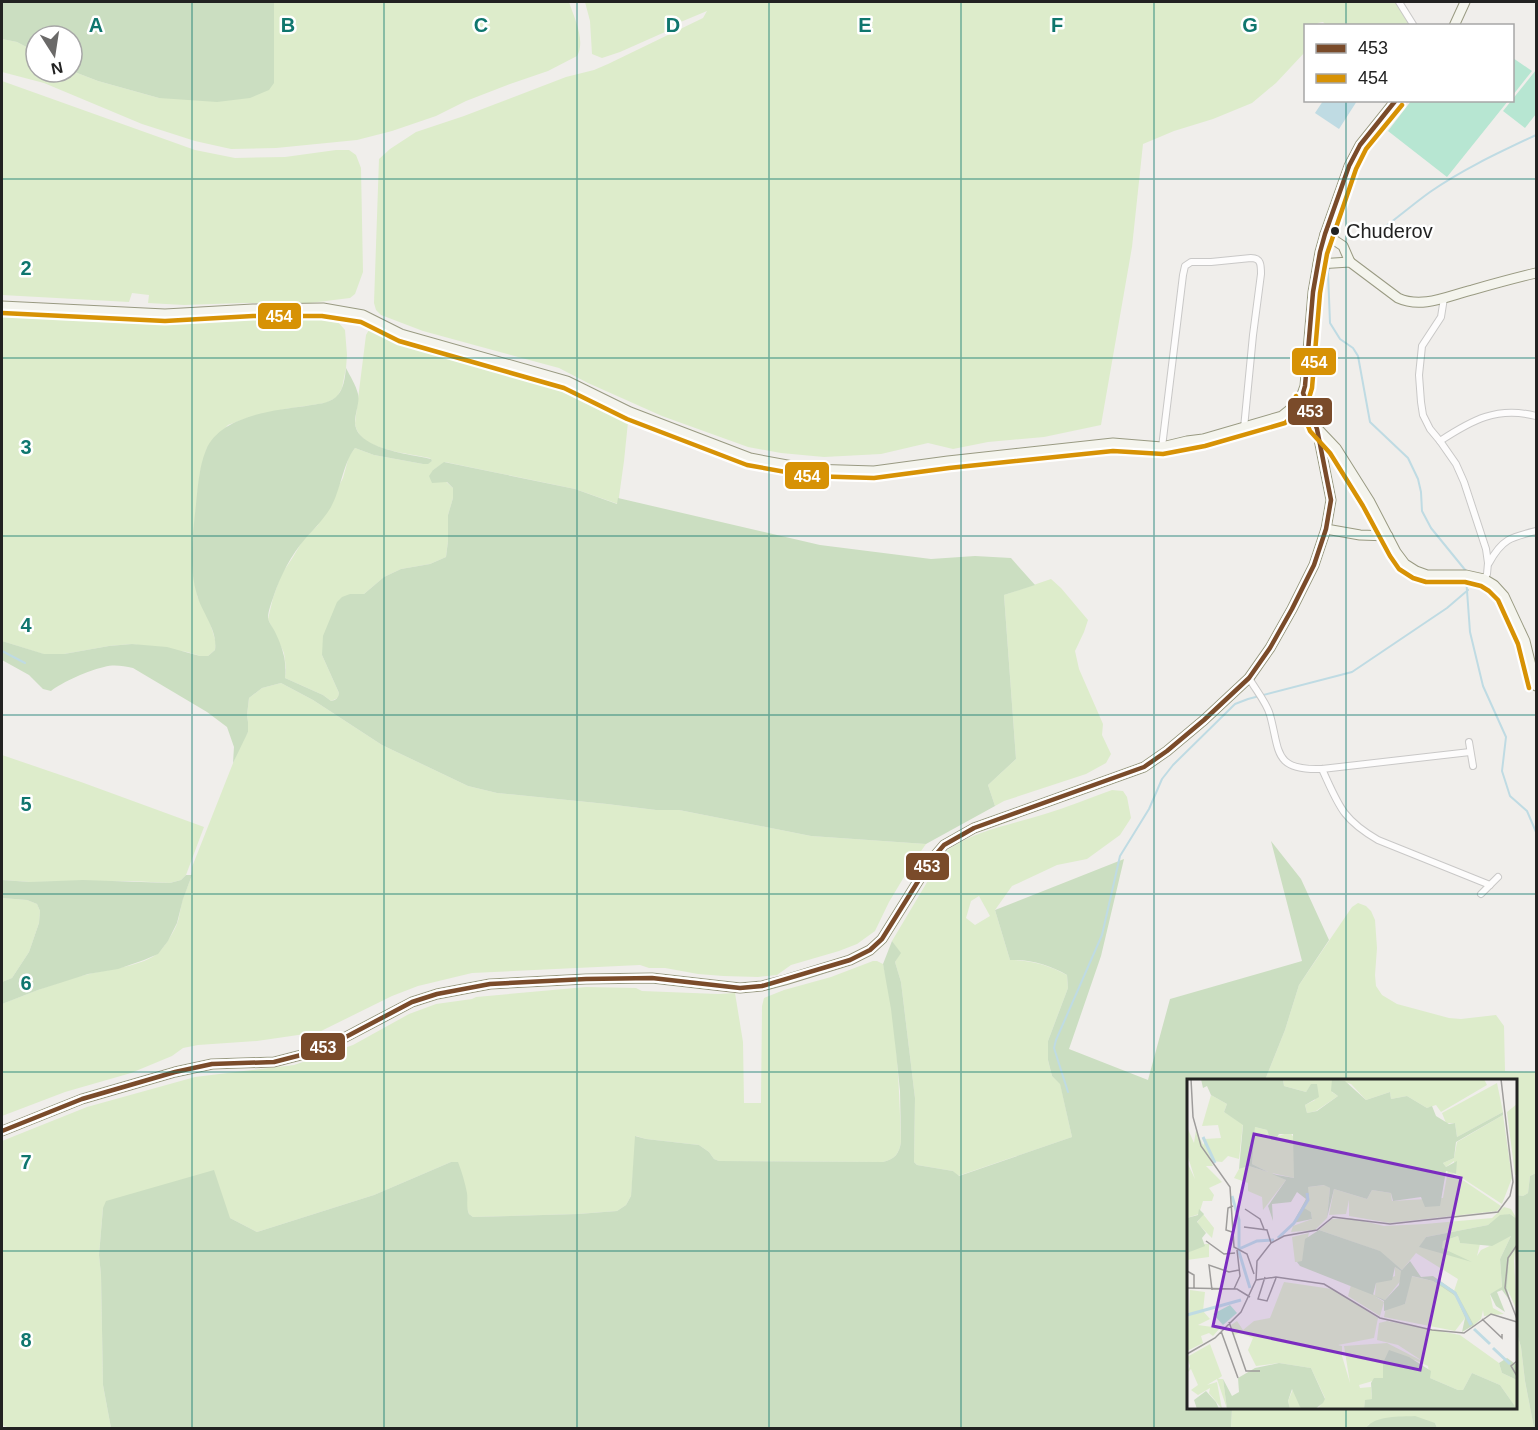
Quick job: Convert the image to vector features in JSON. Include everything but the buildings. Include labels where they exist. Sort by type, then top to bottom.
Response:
[{"type":"street","points":[[1399,2],[1413,24]]},
{"type":"street","points":[[1455,24],[1465,2]]},
{"type":"street","points":[[2,306],[165,314],[323,308],[363,315],[401,333],[567,381],[630,412],[750,458],[809,470],[874,471],[1113,443],[1162,447],[1203,439],[1282,416],[1290,410],[1303,393],[1313,292],[1322,264],[1325,234],[1349,166],[1360,145],[1394,102]]},
{"type":"street","points":[[1325,234],[1398,298],[1406,302],[1424,302],[1444,298],[1536,273]]},
{"type":"street","points":[[1322,264],[1338,263],[1347,254]]},
{"type":"street","points":[[1162,447],[1183,275],[1185,266],[1191,262],[1255,258],[1261,265],[1244,428]]},
{"type":"street","points":[[1444,298],[1442,318],[1422,346],[1419,375],[1423,415],[1430,429],[1456,464],[1464,482],[1486,549],[1488,564],[1484,579]]},
{"type":"street","points":[[2,1131],[82,1100],[175,1072],[212,1064],[274,1062],[305,1054],[340,1040],[412,1002],[437,994],[490,984],[586,979],[652,978],[740,988],[762,986],[850,960],[870,950],[882,939],[932,859],[944,844],[982,825],[1144,767],[1204,720],[1249,678],[1270,648],[1292,609],[1314,565],[1326,529],[1331,500],[1316,427],[1303,393]]},
{"type":"street","points":[[1440,441],[1474,420],[1491,414],[1525,413],[1536,416]]},
{"type":"street","points":[[1316,427],[1336,448],[1405,564],[1427,575],[1469,576],[1484,579],[1494,585],[1504,596],[1525,641],[1536,686]]},
{"type":"street","points":[[1326,529],[1360,535],[1388,536]]},
{"type":"street","points":[[1488,564],[1503,542],[1536,531]]},
{"type":"street","points":[[1249,678],[1269,712],[1277,749],[1287,763],[1298,768],[1323,770],[1470,752]]},
{"type":"street","points":[[1468,742],[1473,766]]},
{"type":"street","points":[[1323,770],[1341,808],[1350,821],[1363,832],[1490,885]]},
{"type":"street","points":[[1481,894],[1498,877]]},
{"type":"green space","points":[[2,2],[274,2],[274,83],[269,90],[250,98],[217,102],[159,98],[84,76],[84,24],[24,24],[24,46],[2,39]]},
{"type":"green space","points":[[274,2],[569,2],[580,36],[577,56],[548,71],[466,101],[436,116],[357,140],[276,148],[231,149],[195,141],[142,124],[46,84],[84,84],[84,76],[159,98],[274,83]]},
{"type":"green space","points":[[585,2],[1397,2],[1408,24],[1325,24],[1323,22],[1304,24],[1304,53],[1276,83],[1252,103],[1143,144],[1132,247],[1101,425],[1044,437],[988,442],[953,449],[928,443],[881,454],[824,457],[748,447],[662,416],[559,368],[423,331],[381,315],[376,310],[374,303],[379,159],[390,149],[416,132],[608,64],[703,18],[707,11],[671,26],[665,32],[602,58],[592,54],[590,21]]},
{"type":"green space","points":[[2,39],[24,46],[24,78],[2,72]]},
{"type":"green space","points":[[1514,59],[1532,71],[1514,94]]},
{"type":"green space","points":[[1536,70],[1536,114],[1525,128],[1503,111],[1510,102],[1514,102],[1514,97]]},
{"type":"green space","points":[[2,81],[195,150],[235,158],[285,157],[349,150],[356,155],[361,168],[363,272],[355,294],[350,298],[310,303],[184,305],[148,303],[149,295],[132,293],[129,302],[2,295]]},
{"type":"green space","points":[[1410,102],[1507,102],[1447,177],[1388,131]]},
{"type":"green space","points":[[2,314],[144,320],[268,314],[318,317],[338,322],[345,330],[346,368],[342,388],[337,397],[326,403],[285,409],[228,425],[207,448],[200,472],[194,528],[197,596],[209,619],[216,643],[215,650],[208,656],[132,644],[64,654],[43,654],[2,641]]},
{"type":"green space","points":[[370,328],[453,354],[457,359],[512,371],[570,393],[628,422],[624,461],[618,504],[575,489],[445,462],[433,470],[453,488],[453,498],[448,515],[446,557],[430,564],[401,569],[384,577],[364,594],[350,594],[322,655],[339,693],[338,698],[331,701],[285,678],[284,653],[268,619],[281,575],[303,540],[318,525],[343,478],[349,456],[355,448],[374,455],[423,464],[432,461],[430,458],[378,447],[365,440],[357,430],[355,423],[366,335]]},
{"type":"green space","points":[[346,368],[358,394],[355,422],[357,431],[364,438],[385,449],[432,461],[423,464],[374,455],[355,448],[331,507],[291,558],[270,606],[268,618],[282,650],[285,661],[285,678],[331,701],[336,699],[339,693],[322,655],[323,636],[337,602],[350,594],[364,594],[384,577],[401,569],[430,564],[446,557],[448,515],[453,498],[453,488],[447,482],[432,483],[429,476],[444,462],[575,489],[617,504],[618,498],[820,545],[931,559],[975,556],[1011,558],[1035,585],[1004,595],[1016,759],[988,785],[995,806],[926,844],[811,836],[679,810],[656,810],[497,793],[468,786],[382,745],[313,700],[281,683],[262,688],[249,698],[248,732],[233,763],[234,747],[227,727],[207,712],[133,668],[108,666],[69,680],[51,691],[43,689],[29,675],[2,660],[2,641],[44,654],[64,654],[132,644],[167,647],[208,656],[215,650],[214,636],[199,602],[194,584],[192,561],[198,483],[206,450],[223,429],[235,422],[264,413],[333,399],[342,387]]},
{"type":"green space","points":[[1051,579],[1088,620],[1075,651],[1079,669],[1103,724],[1102,735],[1111,754],[1106,763],[1086,774],[995,806],[988,785],[1016,759],[1004,595]]},
{"type":"green space","points":[[281,683],[313,700],[382,745],[468,786],[497,793],[656,810],[679,810],[811,836],[926,844],[889,902],[875,931],[857,944],[791,965],[777,975],[723,976],[640,965],[472,973],[418,986],[392,996],[311,1036],[305,1034],[183,1048],[172,1056],[131,1073],[65,1092],[2,1116],[2,1004],[67,980],[145,961],[162,949],[177,925],[192,867],[241,743],[248,732],[249,698],[262,688]]},
{"type":"green space","points":[[2,755],[204,827],[186,875],[181,880],[170,883],[2,880]]},
{"type":"green space","points":[[1112,790],[1123,791],[1127,797],[1131,818],[1120,835],[1087,859],[1057,865],[1012,886],[995,910],[1010,960],[1040,964],[1067,975],[1068,988],[1048,1041],[1048,1060],[1052,1076],[1060,1083],[1072,1137],[958,1176],[953,1171],[917,1165],[914,1162],[915,1098],[901,982],[895,962],[900,953],[892,941],[945,852],[981,833],[1054,811]],"holes":[[[979,896],[990,916],[975,925],[966,918],[971,901]]]},
{"type":"green space","points":[[1271,841],[1301,879],[1329,940],[1299,985],[1285,1030],[1265,1079],[1187,1079],[1187,1409],[1232,1409],[1231,1428],[111,1428],[103,1385],[99,1255],[103,1208],[106,1201],[214,1170],[230,1218],[257,1232],[374,1195],[451,1162],[458,1162],[467,1193],[468,1211],[473,1217],[617,1211],[626,1205],[631,1196],[635,1136],[699,1145],[719,1161],[887,1161],[896,1155],[901,1142],[900,1091],[891,1009],[883,964],[892,941],[901,953],[895,962],[901,982],[915,1098],[914,1162],[917,1165],[953,1171],[959,1176],[1072,1137],[1060,1084],[1052,1076],[1048,1060],[1048,1041],[1068,988],[1067,975],[1040,963],[1010,960],[995,910],[1124,859],[1101,956],[1069,1049],[1148,1080],[1170,999],[1302,961]]},
{"type":"green space","points":[[186,875],[192,875],[177,923],[158,954],[118,969],[88,974],[38,990],[2,1004],[2,982],[12,978],[29,952],[39,923],[40,911],[37,904],[27,900],[2,898],[2,880],[170,883],[181,880]]},
{"type":"green space","points":[[2,898],[27,900],[37,904],[40,911],[39,923],[29,952],[12,978],[2,982]]},
{"type":"green space","points":[[1358,903],[1366,906],[1375,920],[1376,986],[1382,995],[1397,1004],[1449,1018],[1496,1015],[1504,1026],[1505,1071],[1536,1072],[1536,1173],[1530,1176],[1528,1193],[1523,1196],[1517,1195],[1517,1079],[1265,1079],[1285,1030],[1299,985],[1352,907]]},
{"type":"green space","points":[[873,961],[883,964],[896,1053],[901,1142],[898,1153],[893,1158],[883,1162],[719,1161],[699,1145],[636,1136],[631,1196],[626,1205],[617,1211],[473,1217],[467,1208],[467,1195],[451,1162],[374,1195],[257,1232],[230,1218],[103,1208],[99,1255],[103,1385],[111,1428],[10,1428],[2,1425],[2,1141],[87,1107],[195,1077],[294,1065],[353,1045],[409,1014],[436,1004],[476,997],[586,987],[735,993],[743,1042],[744,1103],[761,1103],[764,998]]},
{"type":"green space","points":[[1536,1173],[1536,1428],[1534,1428],[1517,1333],[1517,1195],[1523,1196],[1528,1193],[1530,1176]]},
{"type":"green space","points":[[1517,1333],[1534,1428],[1437,1428],[1435,1423],[1369,1424],[1366,1428],[1231,1428],[1232,1409],[1517,1409]]},
{"type":"green space","points":[[1415,1416],[1435,1423],[1437,1428],[1366,1428],[1382,1419]]},
{"type":"water","points":[[1322,102],[1356,102],[1339,129],[1315,113]]},
{"type":"waterway","points":[[1378,232],[1423,197],[1455,176],[1536,135]]},
{"type":"waterway","points":[[1330,267],[1328,272],[1330,323],[1340,339],[1353,348],[1358,356],[1370,422],[1408,458],[1418,479],[1422,511],[1431,528],[1466,571]]},
{"type":"waterway","points":[[1466,577],[1470,632],[1483,686],[1506,737],[1502,771],[1510,796],[1527,811],[1536,832]]},
{"type":"waterway","points":[[1068,1092],[1054,1048],[1056,1040],[1102,935],[1120,856],[1149,809],[1162,779],[1173,765],[1235,704],[1352,672],[1447,608],[1468,590]]},
{"type":"waterway","points":[[2,651],[25,663]]},
{"type":"transit line","name":"453","points":[[2,1131],[82,1099],[175,1072],[212,1064],[274,1062],[305,1054],[340,1040],[412,1002],[437,994],[490,984],[586,979],[652,978],[740,988],[762,986],[850,960],[870,950],[882,939],[932,859],[944,845],[974,828],[1144,767],[1167,751],[1249,678],[1270,648],[1314,565],[1326,529],[1331,500],[1317,429],[1303,393],[1313,292],[1325,234],[1349,166],[1360,145],[1394,102]]},
{"type":"transit line","name":"454","points":[[2,313],[165,321],[253,316],[322,316],[361,322],[399,341],[564,388],[627,419],[747,465],[808,476],[874,478],[1113,451],[1163,454],[1205,446],[1285,423],[1303,407],[1312,388],[1320,293],[1327,254],[1356,169],[1366,149],[1402,105]]},
{"type":"transit line","name":"454","points":[[1296,396],[1310,431],[1330,453],[1399,569],[1413,578],[1426,582],[1465,582],[1481,586],[1498,600],[1518,644],[1529,688]]},
{"type":"place","name":"Chuderov","points":[[1335,231]]}]
